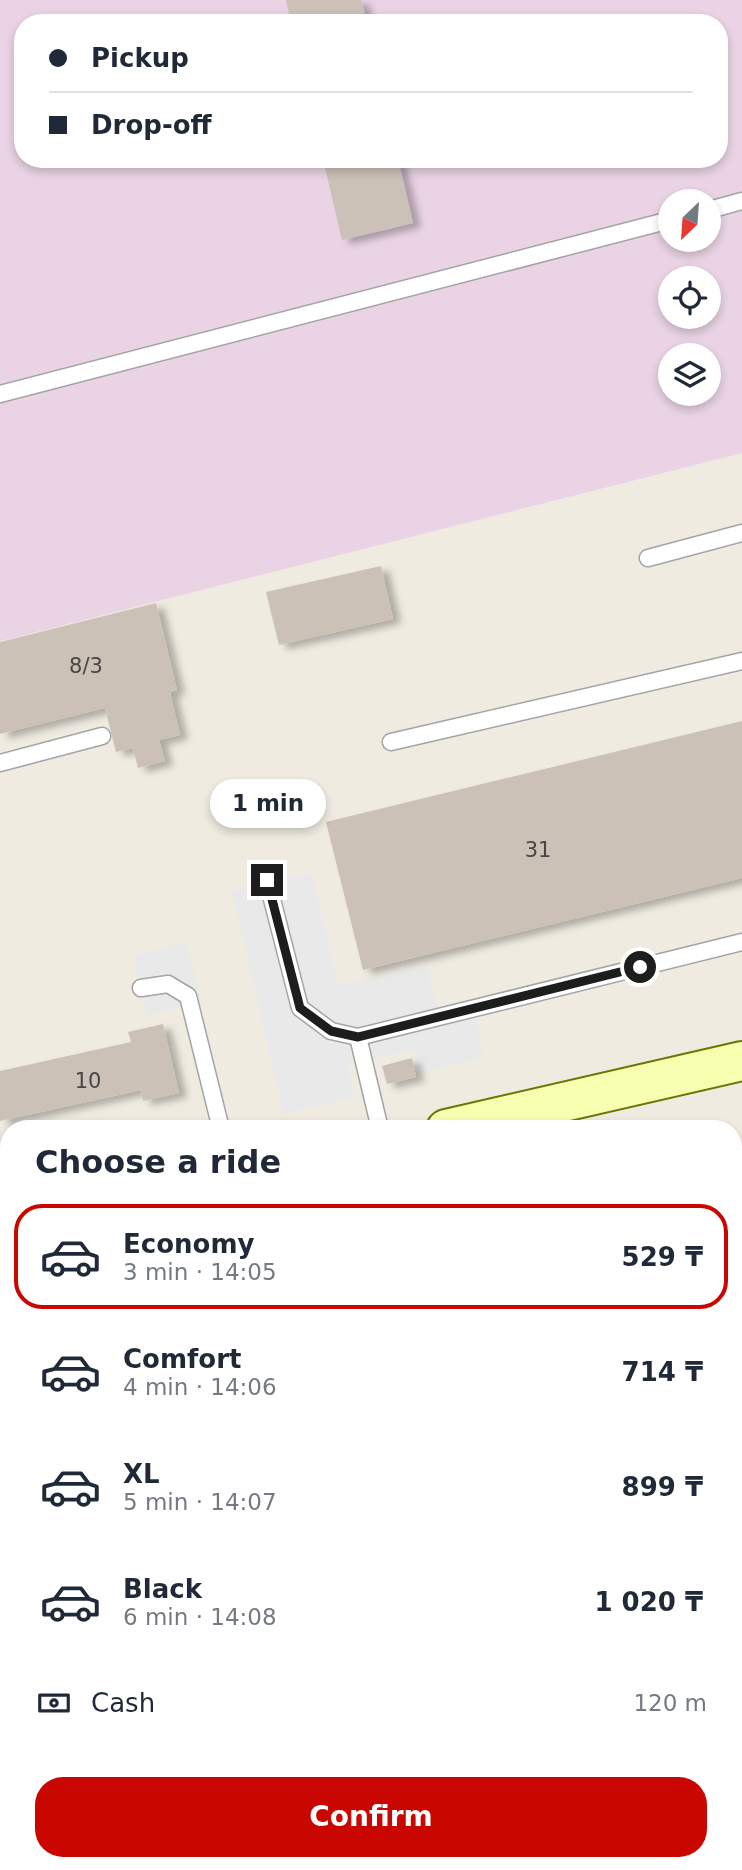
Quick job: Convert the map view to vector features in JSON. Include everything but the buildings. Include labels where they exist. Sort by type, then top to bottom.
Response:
[{"type":"main road","points":[[485,1120],[742,1061]]},
{"type":"lane","points":[[721,207],[742,201]]},
{"type":"lane","points":[[0,394],[658,223]]},
{"type":"lane","points":[[648,558],[742,533]]},
{"type":"lane","points":[[391,741],[742,661]]},
{"type":"lane","points":[[0,763],[102,736]]},
{"type":"lane","points":[[267,880],[300,1008],[331,1031],[358,1037],[742,942]]},
{"type":"lane","points":[[141,988],[168,984],[188,996],[219,1120]]},
{"type":"lane","points":[[358,1037],[378,1120]]},
{"type":"shaded area","points":[[0,0],[742,0],[742,453],[0,641]]},
{"type":"shaded area","points":[[311,873],[338,986],[427,966],[441,1023],[474,1016],[484,1058],[420,1073],[414,1050],[347,1065],[354,1097],[284,1114],[232,891]]},
{"type":"shaded area","points":[[186,942],[202,1002],[148,1016],[133,956]]},
{"type":"route","points":[[267,880],[300,1008],[331,1031],[358,1037],[640,967]]}]
